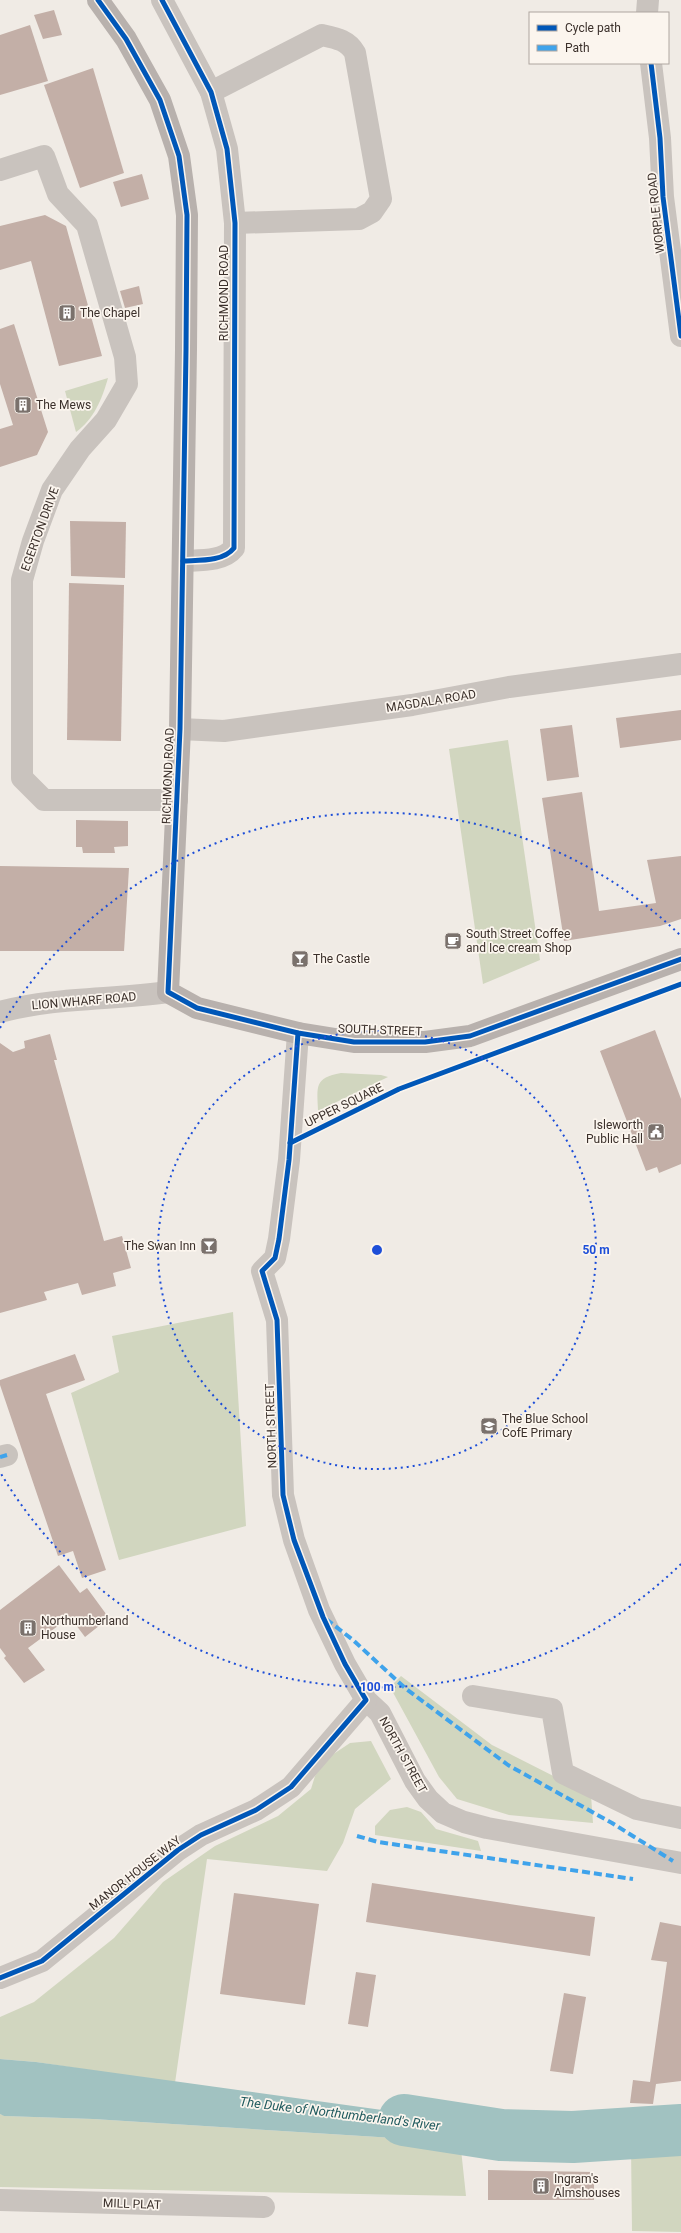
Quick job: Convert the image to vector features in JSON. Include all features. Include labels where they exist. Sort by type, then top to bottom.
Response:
[{"type":"main road","name":"RICHMOND ROAD","points":[[98,0],[126,40],[157,94],[179,156],[187,215],[180,729],[168,992]]},
{"type":"main road","name":"SOUTH STREET","points":[[168,992],[197,1008],[298,1033],[354,1042],[406,1044],[470,1036],[681,959]]},
{"type":"street","name":"RICHMOND ROAD","points":[[162,0],[181,32],[211,92],[227,149],[235,223],[234,548],[231,552],[219,557],[183,561]]},
{"type":"street","points":[[647,12],[648,0]]},
{"type":"street","points":[[211,92],[322,35],[336,38],[350,45],[355,54],[381,200],[372,212],[359,219],[235,223]]},
{"type":"street","name":"WORPLE ROAD","points":[[651,64],[660,138],[663,197],[681,336]]},
{"type":"street","name":"EGERTON DRIVE","points":[[0,170],[44,156],[58,194],[87,225],[125,357],[127,384],[106,420],[80,449],[52,490],[33,541],[22,580],[22,778],[44,800],[177,800]]},
{"type":"street","name":"MAGDALA ROAD","points":[[180,729],[224,731],[412,704],[509,687],[681,664]]},
{"type":"street","name":"LION WHARF ROAD","points":[[0,1012],[24,1005],[168,992]]},
{"type":"street","name":"UPPER SQUARE","points":[[290,1143],[298,1033]]},
{"type":"street","name":"NORTH STREET","points":[[290,1143],[278,1248],[275,1258],[262,1271],[277,1320],[284,1495],[294,1540],[319,1610],[345,1664],[366,1700],[380,1713],[415,1781],[428,1799],[443,1813],[464,1822],[487,1828],[681,1863]]},
{"type":"street","points":[[473,1696],[552,1709],[563,1773],[637,1809],[681,1818]]},
{"type":"street","name":"MANOR HOUSE WAY","points":[[0,1978],[42,1961],[178,1850],[201,1835],[256,1810],[291,1787],[366,1700]]},
{"type":"street","name":"MILL PLAT","points":[[0,2200],[264,2207]]},
{"type":"green space","points":[[108,378],[103,393],[92,415],[76,432],[65,391]]},
{"type":"green space","points":[[508,740],[540,960],[483,984],[449,749]]},
{"type":"green space","points":[[341,1073],[381,1075],[388,1077],[318,1111],[317,1095],[319,1084],[332,1075]]},
{"type":"green space","points":[[233,1312],[246,1526],[119,1560],[71,1393],[119,1372],[112,1336]]},
{"type":"green space","points":[[401,1676],[492,1745],[591,1795],[593,1823],[509,1815],[457,1799],[439,1777],[390,1687]]},
{"type":"green space","points":[[371,1741],[391,1779],[355,1809],[343,1843],[327,1871],[207,1859],[175,2083],[36,2062],[0,2059],[0,2017],[34,2002],[114,1938],[163,1882],[215,1846],[278,1816],[311,1789],[315,1776],[329,1757],[350,1743]]},
{"type":"green space","points":[[407,1807],[421,1812],[436,1829],[478,1841],[481,1851],[375,1835],[375,1826],[390,1810]]},
{"type":"green space","points":[[681,2107],[681,2232],[632,2231],[631,2147],[470,2147],[480,2112],[585,2122],[624,2110]]},
{"type":"green space","points":[[0,2114],[5,2116],[93,2119],[426,2140],[460,2140],[466,2196],[0,2187]]},
{"type":"water","points":[[0,2059],[36,2062],[476,2123],[473,2140],[426,2140],[93,2119],[4,2116],[0,2114]]},
{"type":"building","points":[[54,10],[62,35],[43,39],[34,15]]},
{"type":"building","points":[[30,25],[48,81],[0,95],[0,35]]},
{"type":"building","points":[[93,68],[124,173],[80,188],[44,85]]},
{"type":"building","points":[[142,174],[149,199],[121,207],[113,182]]},
{"type":"building","name":"The Chapel","points":[[45,215],[66,226],[102,356],[59,366],[31,261],[0,270],[0,226]]},
{"type":"building","points":[[139,286],[143,304],[125,308],[120,291]]},
{"type":"building","name":"The Mews","points":[[14,324],[48,432],[37,455],[0,467],[0,429],[13,425],[0,384],[0,329]]},
{"type":"building","points":[[70,521],[126,522],[125,578],[71,576]]},
{"type":"building","points":[[69,583],[124,585],[121,741],[67,740]]},
{"type":"building","points":[[681,710],[681,740],[620,748],[616,718]]},
{"type":"building","points":[[572,725],[579,777],[547,781],[540,729]]},
{"type":"building","points":[[582,792],[599,911],[656,903],[647,860],[681,856],[681,919],[660,926],[564,941],[542,798]]},
{"type":"building","points":[[76,820],[128,821],[128,846],[114,847],[115,853],[83,853],[82,847],[76,847]]},
{"type":"building","points":[[0,866],[129,868],[124,951],[0,951]]},
{"type":"building","name":"Isleworth Public Hall","points":[[655,1030],[681,1099],[681,1164],[659,1173],[657,1167],[646,1171],[600,1051]]},
{"type":"building","points":[[50,1034],[57,1060],[54,1060],[104,1241],[122,1236],[131,1268],[113,1273],[116,1286],[82,1295],[78,1283],[44,1292],[47,1300],[0,1313],[0,1043],[13,1052],[25,1048],[24,1041]]},
{"type":"building","points":[[75,1354],[85,1380],[46,1394],[106,1570],[82,1578],[73,1551],[58,1556],[0,1385],[0,1380]]},
{"type":"building","name":"Northumberland House","points":[[59,1565],[80,1593],[87,1588],[109,1618],[85,1637],[70,1617],[28,1648],[45,1670],[24,1683],[4,1658],[6,1656],[0,1648],[0,1610]]},
{"type":"building","points":[[372,1883],[595,1917],[590,1956],[366,1922]]},
{"type":"building","points":[[234,1893],[319,1904],[305,2005],[220,1994]]},
{"type":"building","points":[[660,1922],[681,1926],[681,2081],[656,2084],[653,2104],[630,2103],[633,2080],[650,2082],[667,1962],[651,1960]]},
{"type":"building","points":[[356,1972],[376,1975],[368,2027],[348,2024]]},
{"type":"building","points":[[564,1993],[586,1997],[573,2074],[550,2071]]},
{"type":"building","name":"Ingram's Almshouses","points":[[488,2170],[594,2172],[594,2200],[488,2200]]},
{"type":"waterway","name":"The Duke of Northumberland's River","points":[[404,2120],[501,2135],[573,2137],[681,2130]]},
{"type":"marked path","points":[[0,1457],[7,1455]]},
{"type":"marked path","points":[[326,1619],[353,1640],[405,1688],[508,1765],[612,1823],[673,1861]]},
{"type":"marked path","points":[[357,1836],[378,1842],[633,1879]]},
{"type":"cycle path","points":[[98,0],[126,39],[160,100],[179,156],[187,215],[180,729],[168,992],[197,1008],[298,1033],[354,1042],[425,1042],[470,1036],[681,959]]},
{"type":"cycle path","points":[[162,0],[211,92],[227,149],[235,223],[234,548],[224,556],[217,558],[183,561]]},
{"type":"cycle path","points":[[651,64],[660,138],[663,197],[681,336]]},
{"type":"cycle path","points":[[290,1143],[399,1089],[681,984]]},
{"type":"cycle path","points":[[0,1978],[42,1961],[178,1850],[201,1835],[256,1810],[291,1787],[366,1700],[345,1664],[323,1617],[294,1540],[283,1495],[277,1320],[262,1271],[275,1258],[279,1239],[289,1160],[298,1033]]},
{"type":"place","name":"The Chapel","points":[[67,313]]},
{"type":"place","name":"The Mews","points":[[23,405]]},
{"type":"place","name":"South Street Coffee and Ice cream Shop","points":[[453,941]]},
{"type":"place","name":"The Castle","points":[[300,959]]},
{"type":"place","name":"Isleworth Public Hall","points":[[656,1132]]},
{"type":"place","name":"The Swan Inn","points":[[209,1246]]},
{"type":"place","name":"The Blue School CofE Primary","points":[[489,1426]]},
{"type":"place","name":"Northumberland House","points":[[28,1628]]},
{"type":"place","name":"Ingram's Almshouses","points":[[541,2186]]}]
